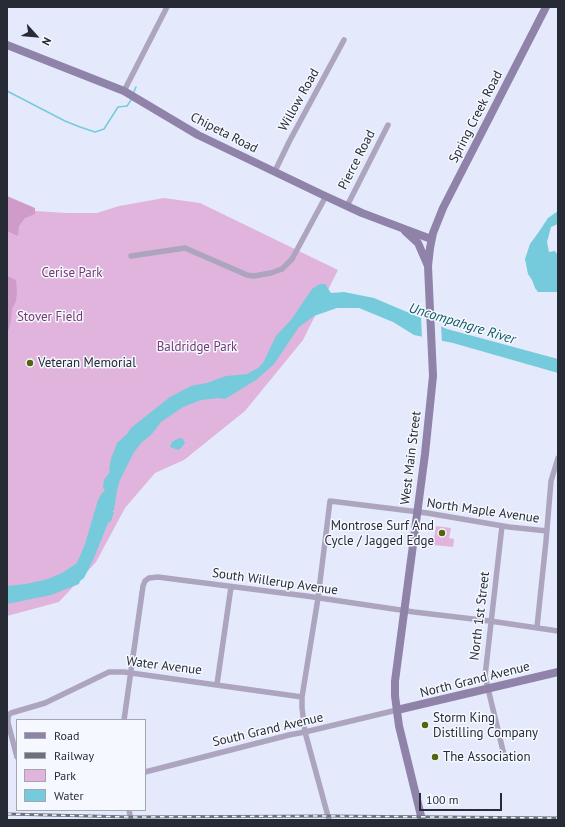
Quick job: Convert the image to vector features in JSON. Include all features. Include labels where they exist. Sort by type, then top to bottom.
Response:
[{"type":"main road","name":"Spring Creek Road","points":[[431,239],[443,208],[546,7]]},
{"type":"main road","name":"Chipeta Road","points":[[7,45],[124,91],[198,134],[326,196],[347,206],[431,239]]},
{"type":"main road","points":[[393,224],[405,231],[414,239],[428,266]]},
{"type":"main road","name":"West Main Street","points":[[422,820],[403,746],[397,710],[395,681],[427,437],[433,376],[428,266],[431,239]]},
{"type":"main road","name":"North Grand Avenue","points":[[397,710],[441,701],[487,688],[558,672]]},
{"type":"street","points":[[124,91],[167,7]]},
{"type":"street","name":"Willow Road","points":[[275,171],[344,40]]},
{"type":"street","name":"Pierce Road","points":[[347,206],[388,125]]},
{"type":"street","points":[[131,256],[185,248],[247,275],[254,276],[271,273],[282,269],[292,259],[326,196]]},
{"type":"street","points":[[537,627],[551,481],[558,458]]},
{"type":"street","name":"North Maple Avenue","points":[[318,598],[330,501],[417,512],[502,526],[547,531]]},
{"type":"street","name":"North 1st Street","points":[[502,526],[484,676],[504,755]]},
{"type":"street","name":"South Willerup Avenue","points":[[131,674],[144,581],[149,578],[158,577],[404,611],[558,630]]},
{"type":"street","points":[[217,684],[231,587]]},
{"type":"street","points":[[318,598],[302,697],[303,720],[329,820]]},
{"type":"street","name":"Water Avenue","points":[[8,716],[11,713],[45,703],[109,672],[117,671],[302,697]]},
{"type":"street","points":[[124,719],[131,674]]},
{"type":"street","name":"South Grand Avenue","points":[[146,772],[289,735],[397,710]]},
{"type":"street","points":[[8,716],[8,723],[16,753]]},
{"type":"green space","name":"Baldridge Park","points":[[164,198],[200,203],[338,270],[303,340],[245,411],[184,460],[155,473],[125,508],[96,562],[59,602],[7,616],[7,203],[20,210],[66,213],[97,213],[119,206]]},
{"type":"green space","name":"Montrose Surf And Cycle / Jagged Edge","points":[[436,526],[451,528],[449,538],[454,539],[453,547],[433,545]]},
{"type":"shaded area","points":[[7,196],[35,208],[35,214],[25,218],[19,226],[18,236],[7,231]]},
{"type":"shaded area","points":[[7,276],[16,280],[17,292],[7,335]]},
{"type":"water","points":[[558,211],[558,224],[551,227],[547,242],[549,252],[555,251],[558,256],[558,292],[538,292],[528,274],[525,259],[530,244],[548,218]]},
{"type":"water","points":[[320,284],[325,284],[331,293],[344,292],[374,298],[447,329],[558,359],[558,373],[453,343],[414,335],[393,322],[359,308],[337,308],[314,316],[299,327],[274,364],[256,380],[225,399],[219,398],[201,400],[183,407],[161,422],[151,435],[142,442],[134,452],[120,480],[111,521],[108,523],[94,558],[84,578],[79,584],[51,595],[7,604],[7,586],[26,584],[48,579],[62,573],[77,563],[85,544],[98,500],[105,491],[103,487],[104,480],[110,472],[111,459],[117,443],[131,428],[170,397],[191,386],[207,383],[226,376],[247,374],[258,368],[263,363],[276,336],[291,320],[312,289]]},
{"type":"water","points":[[179,438],[183,439],[185,443],[181,448],[178,450],[170,447],[172,442]]},
{"type":"pier","points":[[421,316],[441,325],[442,343],[422,339]]},
{"type":"waterway","points":[[133,94],[136,87]]},
{"type":"waterway","points":[[7,91],[65,121],[95,132],[104,129],[118,107],[127,106],[131,100]]},
{"type":"railway","points":[[7,814],[130,817],[327,816],[558,818]]},
{"type":"place","name":"Veteran Memorial","points":[[30,363]]},
{"type":"place","name":"Montrose Surf And Cycle / Jagged Edge","points":[[442,533]]},
{"type":"place","name":"Storm King Distilling Company","points":[[425,725]]},
{"type":"place","name":"The Association","points":[[435,757]]},
{"type":"park label","name":"Cerise Park","points":[[72,273]]},
{"type":"park label","name":"Stover Field","points":[[50,317]]},
{"type":"water label","name":"Uncompahgre River","points":[[462,324]]}]
